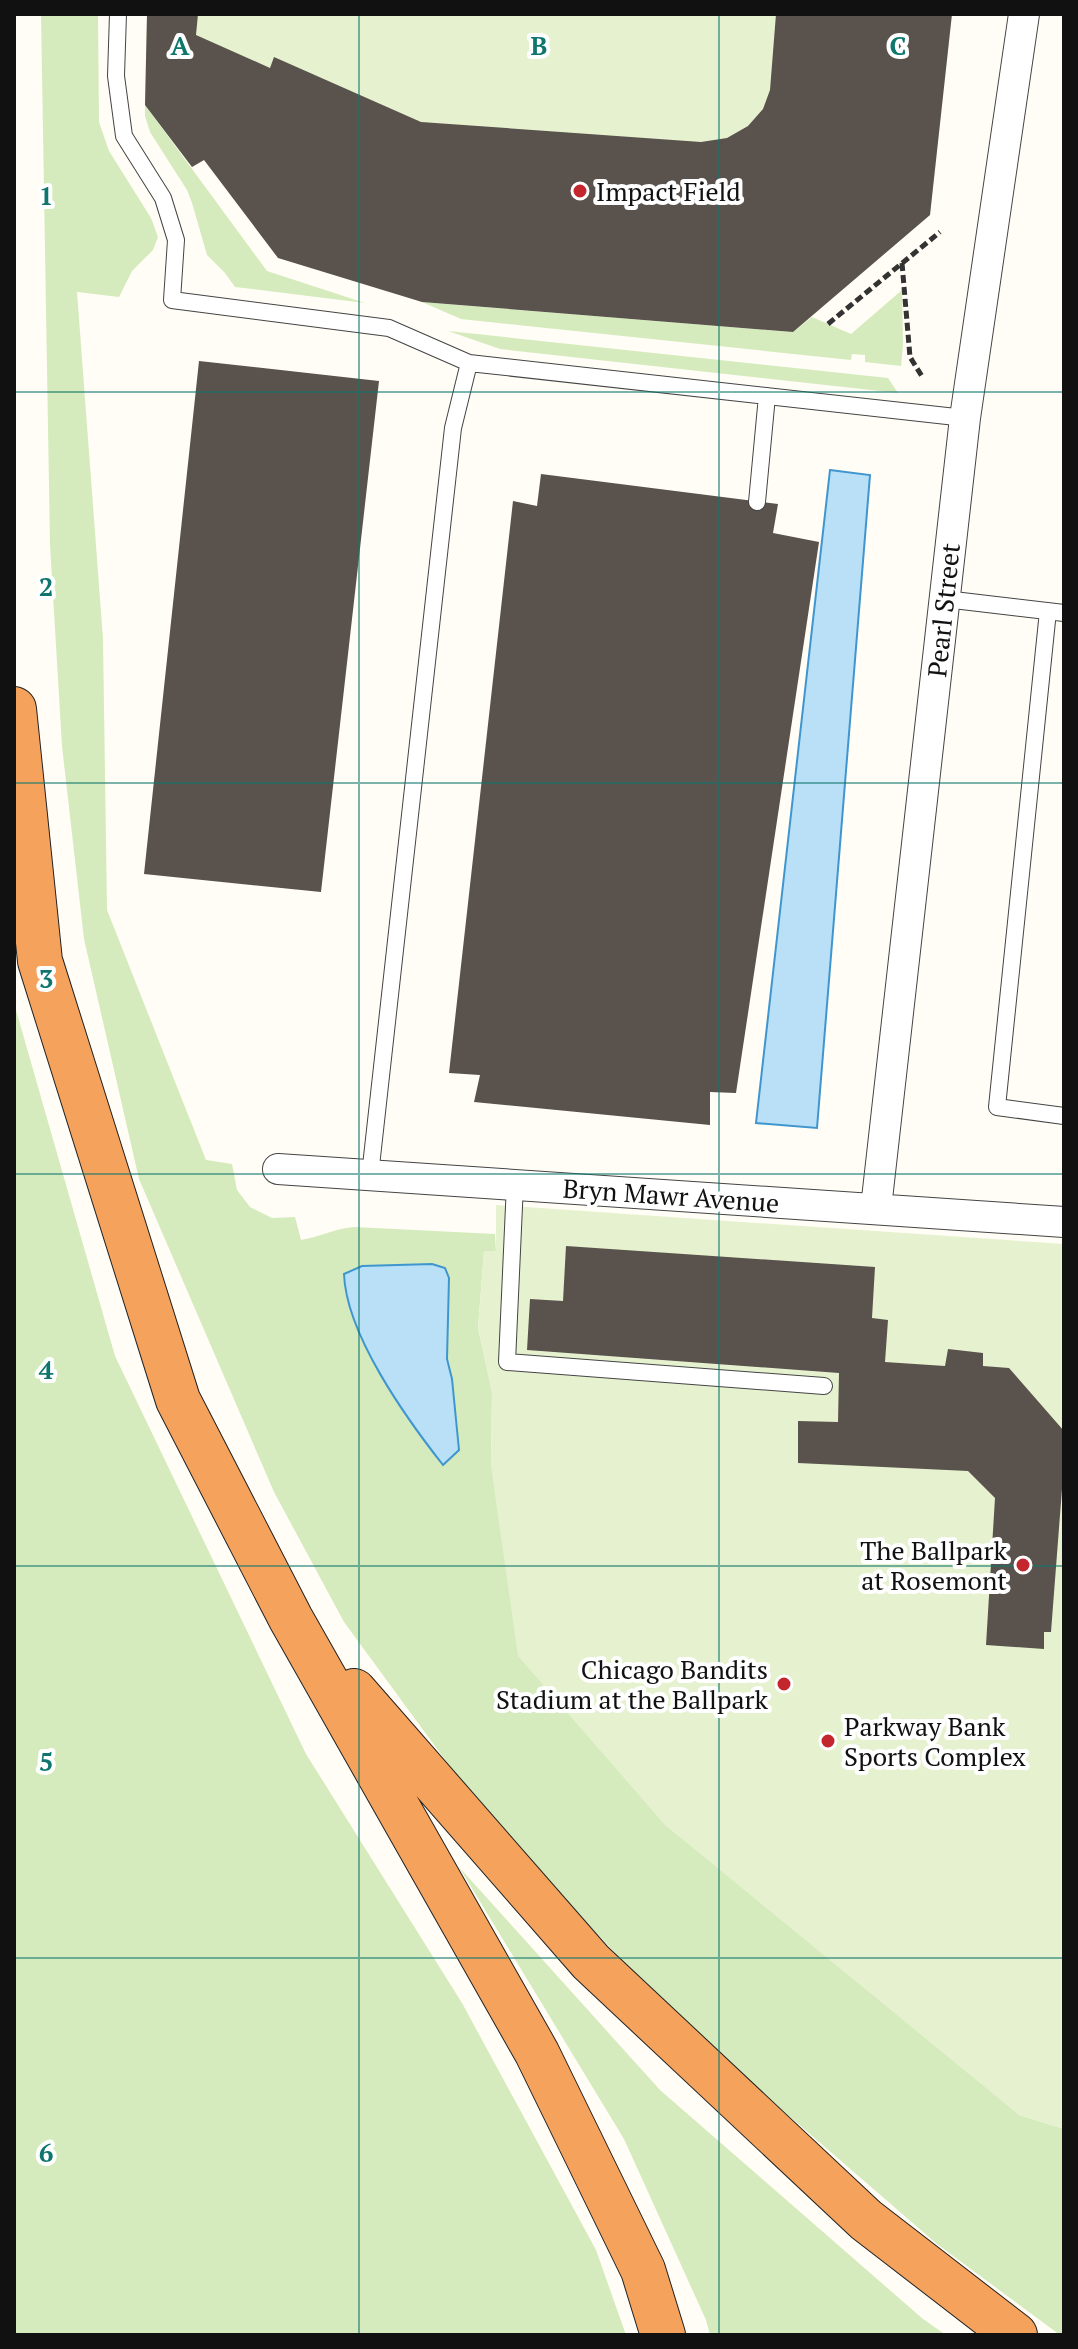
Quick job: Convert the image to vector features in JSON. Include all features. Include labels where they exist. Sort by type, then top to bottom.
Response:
[{"type":"highway","points":[[14,709],[40,961],[178,1400],[291,1619],[537,2053],[643,2270],[663,2335]]},
{"type":"highway","points":[[291,1619],[591,1962],[866,2220],[1015,2335]]},
{"type":"street","name":"Pearl Street","points":[[876,1208],[965,418],[1024,14]]},
{"type":"street","name":"Bryn Mawr Avenue","points":[[278,1169],[1064,1222]]},
{"type":"lane","points":[[118,14],[116,76],[124,136],[163,198],[176,240],[172,300],[389,328],[469,363],[965,418]]},
{"type":"lane","points":[[370,1175],[453,428],[469,363]]},
{"type":"lane","points":[[757,502],[767,396]]},
{"type":"lane","points":[[945,599],[1056,612],[997,1107],[1064,1116]]},
{"type":"lane","points":[[515,1184],[507,1362],[824,1386]]},
{"type":"path","points":[[828,324],[940,232]]},
{"type":"path","points":[[902,262],[910,357],[923,378]]},
{"type":"green space","points":[[41,14],[98,14],[99,122],[109,151],[151,218],[158,237],[153,250],[132,271],[119,297],[77,292],[103,639],[107,910],[206,1160],[232,1164],[237,1190],[250,1207],[272,1218],[295,1217],[301,1240],[355,1227],[495,1234],[496,1252],[484,1251],[478,1328],[492,1392],[491,1466],[1019,2115],[1064,2129],[1064,2335],[937,2244],[669,2012],[473,1798],[344,1622],[274,1492],[139,1179],[84,939],[62,746],[50,545]],"holes":[[[445,1268],[449,1278],[447,1359],[459,1450],[443,1464],[406,1417],[364,1342],[345,1293]]]},
{"type":"green space","name":"Impact Field","points":[[147,14],[952,14],[930,215],[793,332],[422,302],[204,160],[192,167],[145,105]]},
{"type":"green space","points":[[145,105],[267,271],[365,303],[235,287],[207,255],[187,190],[150,132]]},
{"type":"green space","points":[[902,290],[901,366],[865,362],[865,355],[852,354],[851,360],[461,319],[422,302],[793,332],[812,317],[851,334]]},
{"type":"green space","points":[[448,331],[888,378],[898,393],[500,349]]},
{"type":"green space","points":[[14,1003],[115,1356],[306,1754],[462,2003],[596,2250],[626,2335],[14,2335]]},
{"type":"green space","name":"Parkway Bank Sports Complex","points":[[496,1205],[1064,1244],[1064,2129],[1019,2115],[665,1825],[518,1656],[491,1466],[492,1392],[478,1328],[484,1251],[496,1251]]},
{"type":"green space","points":[[459,1867],[660,2090],[923,2319],[946,2335],[710,2335],[624,2139]]},
{"type":"water","points":[[830,470],[870,475],[817,1128],[756,1123]]},
{"type":"water","points":[[432,1264],[445,1268],[449,1278],[447,1359],[459,1450],[443,1465],[396,1400],[366,1348],[347,1298],[344,1274],[362,1266]]},
{"type":"building","name":"Impact Field","points":[[147,14],[198,14],[196,35],[270,68],[274,57],[421,122],[701,142],[727,138],[748,126],[763,109],[770,90],[776,14],[952,14],[930,215],[793,332],[422,302],[278,258],[204,160],[192,167],[145,105]]},
{"type":"building","points":[[199,361],[379,381],[321,892],[144,874]]},
{"type":"building","points":[[541,474],[778,504],[773,533],[819,542],[736,1093],[710,1092],[710,1125],[474,1102],[480,1075],[449,1073],[513,501],[537,506]]},
{"type":"building","points":[[566,1246],[875,1267],[872,1318],[888,1320],[885,1362],[945,1366],[948,1349],[983,1353],[983,1366],[1009,1368],[1064,1431],[1051,1632],[1044,1632],[1044,1649],[986,1645],[995,1498],[968,1471],[798,1463],[798,1421],[838,1422],[839,1373],[527,1350],[530,1299],[563,1301]]},
{"type":"place","name":"Impact Field","points":[[580,191]]},
{"type":"place","name":"The Ballpark at Rosemont","points":[[1023,1565]]},
{"type":"place","name":"Chicago Bandits Stadium at the Ballpark","points":[[784,1684]]},
{"type":"place","name":"Parkway Bank Sports Complex","points":[[828,1741]]}]
